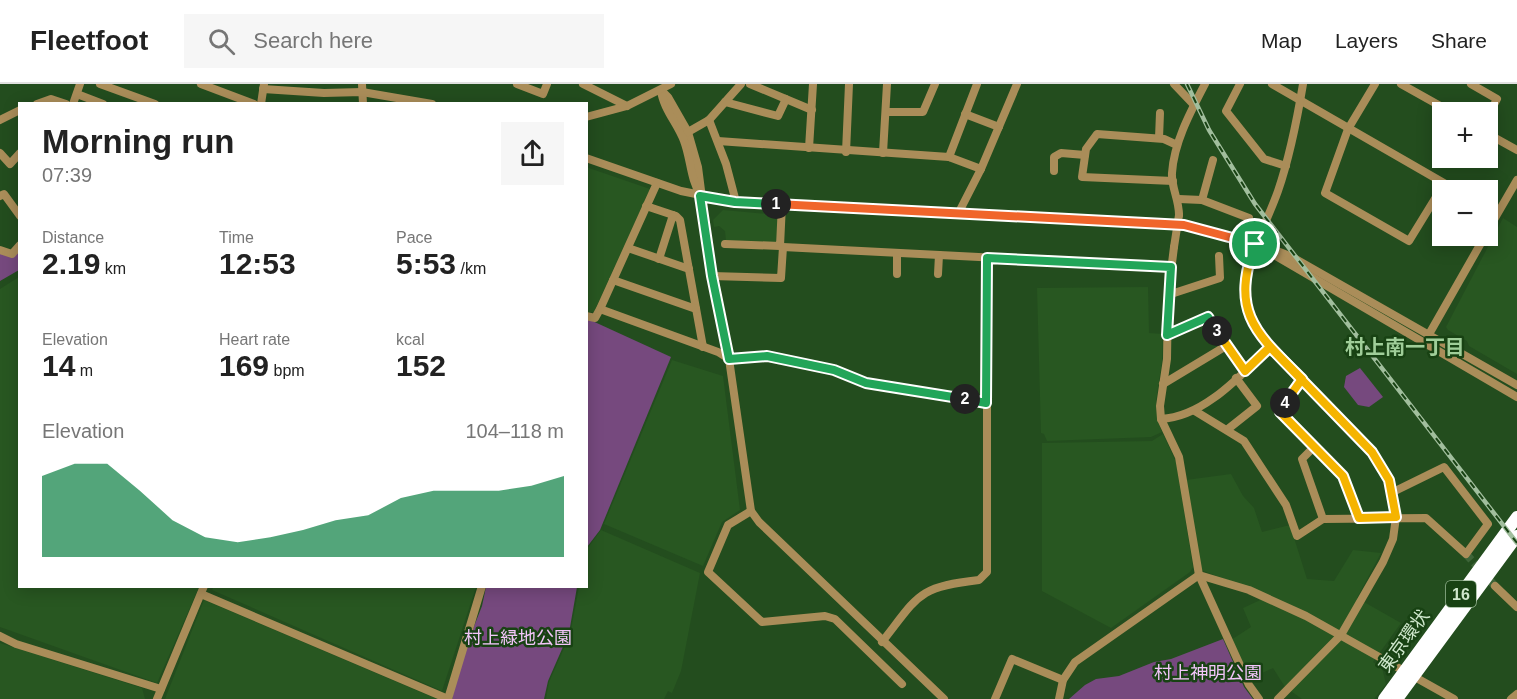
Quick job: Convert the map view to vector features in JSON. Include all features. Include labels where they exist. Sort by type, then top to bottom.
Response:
[{"type":"highway","name":"東京環状","points":[[1397,699],[1410,674],[1517,517]]},
{"type":"highway","name":"東京環状","points":[[1384,699],[1410,674],[1517,536]]},
{"type":"street","points":[[74,102],[80,84]]},
{"type":"street","points":[[100,84],[150,102]]},
{"type":"street","points":[[201,84],[249,102]]},
{"type":"street","points":[[517,84],[543,94],[547,84]]},
{"type":"street","points":[[584,84],[627,106]]},
{"type":"street","points":[[588,116],[627,106],[671,84]]},
{"type":"street","points":[[688,132],[709,120],[741,84]]},
{"type":"street","points":[[750,84],[812,110]]},
{"type":"street","points":[[809,148],[813,84]]},
{"type":"street","points":[[846,152],[849,84]]},
{"type":"street","points":[[883,153],[887,84]]},
{"type":"street","points":[[886,112],[923,112],[935,84]]},
{"type":"street","points":[[949,157],[977,84]]},
{"type":"street","points":[[960,212],[1017,84]]},
{"type":"street","points":[[1174,84],[1194,105]]},
{"type":"street","points":[[1240,84],[1226,111],[1264,159],[1286,166]]},
{"type":"street","points":[[1272,84],[1439,180]]},
{"type":"street","points":[[1278,699],[1341,635],[1383,562],[1393,539],[1396,517],[1393,492],[1383,467],[1372,452],[1270,347],[1248,314],[1245,277],[1255,244],[1286,166],[1303,84]]},
{"type":"street","points":[[1376,84],[1348,129],[1325,194],[1407,240],[1411,240],[1432,204]]},
{"type":"street","points":[[1401,84],[1433,102]]},
{"type":"street","points":[[1471,84],[1497,99],[1495,102]]},
{"type":"street","points":[[261,102],[264,86],[324,93],[362,88],[423,102]]},
{"type":"street","points":[[1204,87],[1177,145],[1173,181],[1179,199],[1179,214],[1168,295],[1167,358],[1160,406],[1161,419],[1179,457],[1199,575],[1250,685],[1259,699]]},
{"type":"street","points":[[661,90],[668,97],[688,132],[702,185],[700,196]]},
{"type":"street","points":[[661,90],[662,100],[686,145],[695,186],[700,196],[712,276],[729,359],[751,511],[759,522],[882,642],[944,699]]},
{"type":"street","points":[[77,94],[98,102]]},
{"type":"street","points":[[725,102],[778,116],[786,99]]},
{"type":"street","points":[[0,120],[18,111]]},
{"type":"street","points":[[965,114],[999,127]]},
{"type":"street","points":[[1159,138],[1160,114]]},
{"type":"street","points":[[709,120],[718,141],[735,202]]},
{"type":"street","points":[[1173,181],[1082,177],[1085,155],[1097,134],[1159,138],[1177,145]]},
{"type":"street","points":[[1498,140],[1517,150]]},
{"type":"street","points":[[718,141],[846,152],[949,157],[981,169]]},
{"type":"street","points":[[0,153],[10,164],[18,155]]},
{"type":"street","points":[[1054,171],[1054,157],[1061,153],[1085,155]]},
{"type":"street","points":[[588,160],[700,196],[735,202],[1184,225],[1292,256],[1517,385]]},
{"type":"street","points":[[1202,200],[1214,160]]},
{"type":"street","points":[[1498,213],[1517,180]]},
{"type":"street","points":[[588,316],[595,318],[600,309],[657,183]]},
{"type":"street","points":[[0,196],[4,194],[18,213]]},
{"type":"street","points":[[1179,199],[1202,200],[1229,213],[1249,218]]},
{"type":"street","points":[[725,244],[780,246],[782,204]]},
{"type":"street","points":[[646,206],[673,215],[680,220],[703,346]]},
{"type":"street","points":[[659,259],[673,215]]},
{"type":"street","points":[[1255,244],[1517,397]]},
{"type":"street","points":[[0,250],[12,254],[18,246]]},
{"type":"street","points":[[770,246],[773,251],[783,252]]},
{"type":"street","points":[[1424,342],[1479,246]]},
{"type":"street","points":[[712,276],[781,278],[783,247],[1171,267]]},
{"type":"street","points":[[628,248],[689,269]]},
{"type":"street","points":[[897,253],[897,274]]},
{"type":"street","points":[[938,274],[939,255]]},
{"type":"street","points":[[1168,295],[1220,278],[1219,256]]},
{"type":"street","points":[[882,642],[926,591],[947,584],[979,580],[987,572],[987,258]]},
{"type":"street","points":[[613,280],[696,309]]},
{"type":"street","points":[[600,309],[703,346],[729,359],[767,356],[834,370],[866,383],[986,403]]},
{"type":"street","points":[[1167,335],[1208,317],[1245,371]]},
{"type":"street","points":[[1163,384],[1226,346]]},
{"type":"street","points":[[1161,419],[1176,419],[1195,411],[1245,371],[1270,347]]},
{"type":"street","points":[[1228,429],[1257,405],[1236,378]]},
{"type":"street","points":[[1302,379],[1291,391],[1280,412],[1343,476],[1359,518]]},
{"type":"street","points":[[1195,411],[1228,429],[1244,441],[1280,496],[1297,536],[1323,519],[1426,518],[1466,554],[1488,524],[1444,467],[1393,492]]},
{"type":"street","points":[[1314,447],[1302,459],[1323,519]]},
{"type":"street","points":[[751,511],[728,525],[708,572],[762,622],[825,616],[835,620],[902,684]]},
{"type":"street","points":[[1199,575],[1270,599],[1341,635],[1448,698]]},
{"type":"street","points":[[1059,699],[1063,680],[1069,669],[1082,656],[1199,575]]},
{"type":"street","points":[[1496,586],[1517,607]]},
{"type":"street","points":[[157,699],[203,590],[448,699],[481,588]]},
{"type":"street","points":[[0,636],[16,644],[161,689]]},
{"type":"street","points":[[994,699],[1012,658],[1063,680]]},
{"type":"street","points":[[1511,699],[1517,694]]},
{"type":"shaded area","points":[[588,168],[650,189],[594,312],[588,312]]},
{"type":"shaded area","points":[[723,210],[779,215],[779,243],[726,241],[725,231],[719,226],[714,227],[713,220]]},
{"type":"shaded area","points":[[1503,218],[1517,227],[1517,374],[1469,346],[1467,341],[1446,327],[1488,246],[1498,246],[1498,228]]},
{"type":"shaded area","points":[[18,278],[18,588],[199,588],[157,683],[0,627],[0,289]]},
{"type":"shaded area","points":[[1148,287],[1149,333],[1163,334],[1162,361],[1156,401],[1157,418],[1162,432],[1151,437],[1047,441],[1041,433],[1037,288]]},
{"type":"shaded area","points":[[672,360],[723,376],[740,510],[722,522],[703,566],[604,524]]},
{"type":"shaded area","points":[[1163,434],[1176,462],[1193,567],[1190,572],[1111,628],[1042,591],[1042,443],[1152,441]]},
{"type":"shaded area","points":[[1231,474],[1243,496],[1254,508],[1262,532],[1290,525],[1307,579],[1334,581],[1353,550],[1381,553],[1357,598],[1401,623],[1373,662],[1382,668],[1386,684],[1374,699],[1302,699],[1285,687],[1273,668],[1249,679],[1231,640],[1251,627],[1243,608],[1269,596],[1201,570],[1186,480]]},
{"type":"shaded area","points":[[601,530],[700,573],[681,671],[672,693],[668,691],[664,699],[546,699],[549,682],[570,635],[579,588],[588,588],[588,548]]},
{"type":"shaded area","points":[[213,588],[476,588],[442,691],[212,590]]},
{"type":"shaded area","points":[[204,600],[437,699],[165,699]]},
{"type":"shaded area","points":[[0,643],[142,688],[145,699],[0,699]]},
{"type":"green space","points":[[18,246],[18,271],[0,281],[0,250],[5,254]]},
{"type":"green space","points":[[588,319],[671,357],[600,530],[588,546]]},
{"type":"green space","points":[[1360,368],[1383,397],[1369,407],[1358,405],[1344,387],[1346,376]]},
{"type":"green space","name":"村上緑地公園","points":[[486,588],[577,588],[569,633],[548,681],[544,699],[452,699],[460,662],[482,606]]},
{"type":"green space","name":"村上神明公園","points":[[1223,639],[1244,687],[1253,699],[1069,699],[1096,679],[1119,676]]},
{"type":"tunnel","points":[[1466,554],[1495,586]]},
{"type":"railway","points":[[1187,84],[1209,130],[1255,204],[1517,543]]},
{"type":"district","name":"村上南一丁目","points":[[1405,347]]},
{"type":"route","points":[[1255,244],[1184,225],[735,202],[700,196],[712,276],[729,359],[767,356],[834,370],[866,383],[986,403],[987,258],[1171,267],[1167,335],[1208,317],[1245,371],[1270,347],[1302,379],[1372,452],[1389,480],[1396,517],[1359,518],[1343,476],[1280,412],[1291,391],[1302,379],[1275,352],[1270,347],[1248,314],[1245,277],[1255,244]]}]
